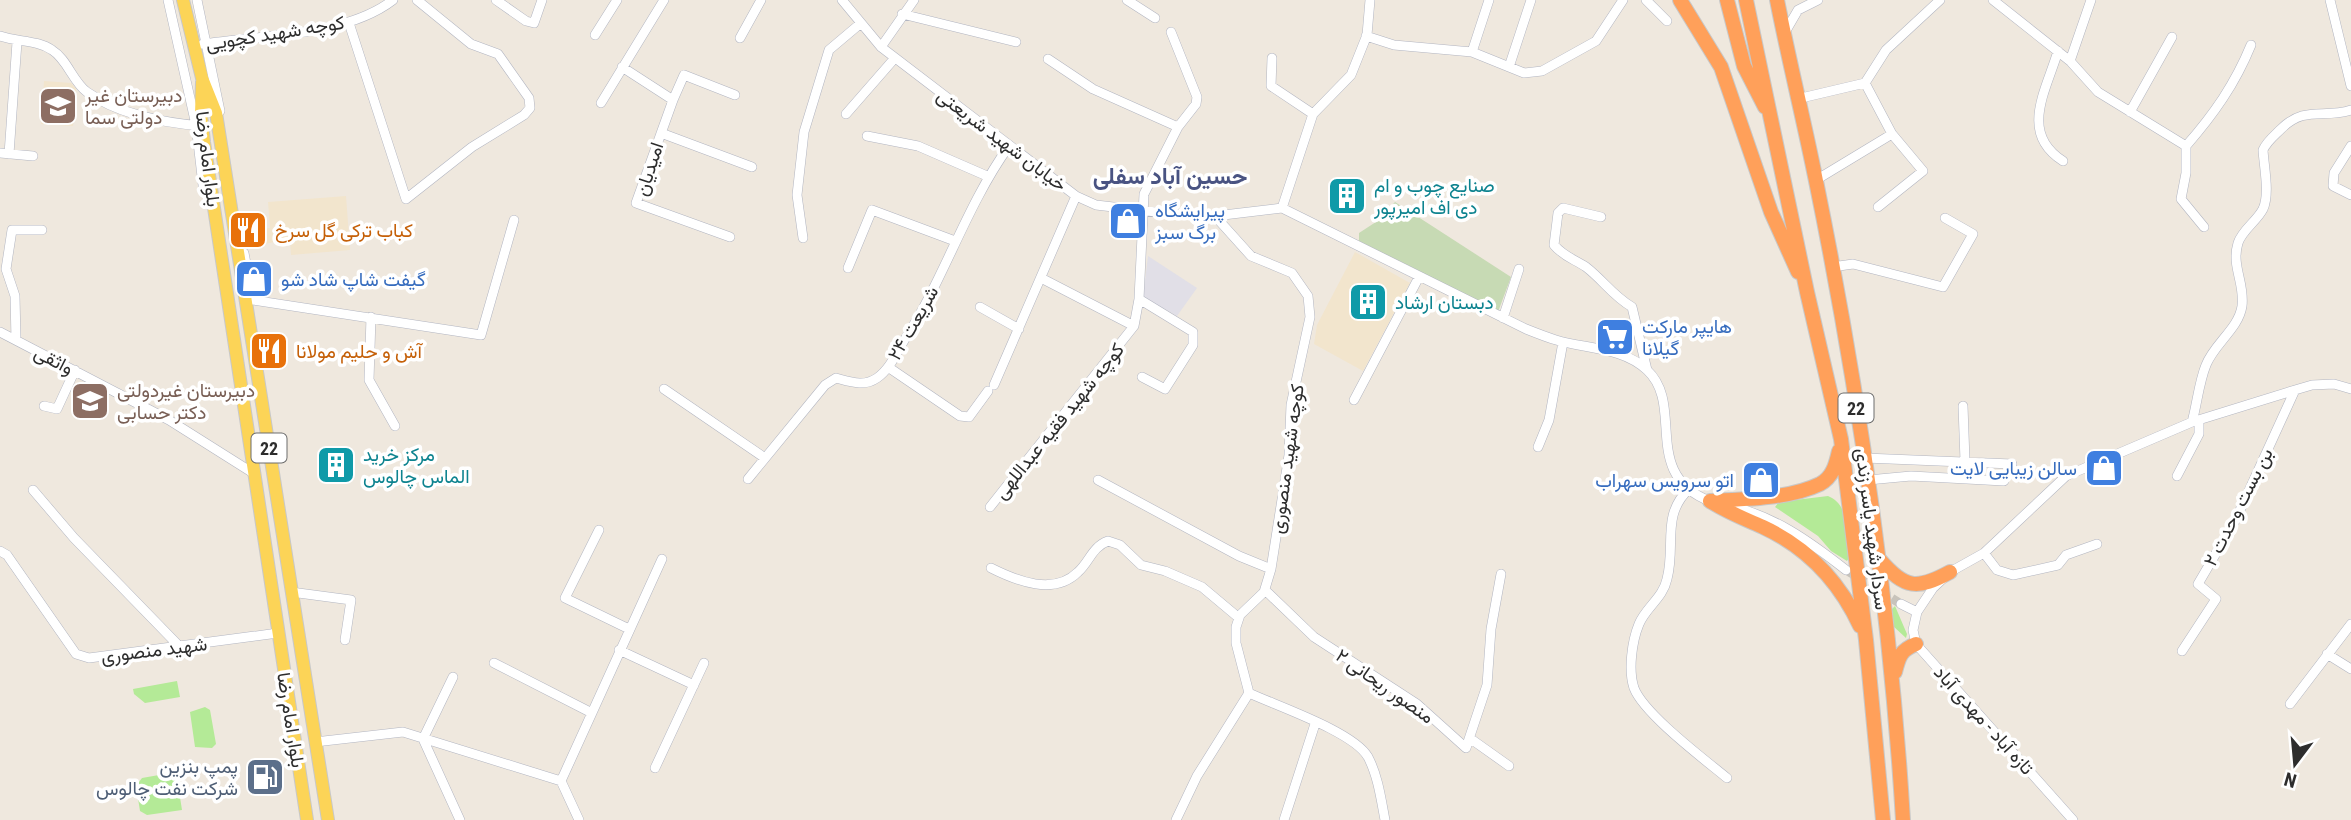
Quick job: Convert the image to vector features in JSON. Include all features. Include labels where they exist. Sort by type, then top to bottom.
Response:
[{"type":"highway","points":[[1680,0],[1721,67],[1770,212],[1807,292]]},
{"type":"highway","points":[[1727,0],[1744,66],[1774,124]]},
{"type":"highway","name":"سردار شهید یاسر زندی","points":[[1746,0],[1807,292],[1841,439],[1866,640],[1883,820]]},
{"type":"highway","name":"سردار شهید یاسر زندی","points":[[1777,0],[1816,180],[1865,458],[1893,683],[1903,820]]},
{"type":"highway","points":[[1710,501],[1758,498],[1822,483],[1835,468],[1841,439]]},
{"type":"highway","points":[[1710,501],[1729,514],[1765,528],[1819,565],[1849,604],[1866,640]]},
{"type":"highway","points":[[1879,559],[1893,575],[1915,585],[1929,583],[1950,572]]},
{"type":"highway","points":[[1893,683],[1899,656],[1905,648],[1916,644]]},
{"type":"main road","points":[[183,0],[200,45],[202,78]]},
{"type":"main road","name":"بلوار امام رضا","points":[[202,78],[199,125],[307,820]]},
{"type":"main road","name":"بلوار امام رضا","points":[[202,78],[216,113],[250,300],[291,592],[328,820]]},
{"type":"main road","points":[[292,723],[311,719]]},
{"type":"street","points":[[169,0],[199,125],[203,185]]},
{"type":"street","points":[[197,0],[200,45],[228,148],[250,300],[481,335],[514,220]]},
{"type":"street","name":"کوچه شهید کچویی","points":[[200,45],[349,23],[376,13],[393,0]]},
{"type":"street","points":[[349,23],[406,199],[472,147],[524,115],[530,108],[529,99],[498,54],[471,44],[417,0]]},
{"type":"street","points":[[496,0],[526,21],[534,23],[542,0]]},
{"type":"street","points":[[595,35],[617,0]]},
{"type":"street","points":[[601,103],[664,0]]},
{"type":"street","points":[[740,38],[761,0]]},
{"type":"street","name":"خیابان شهید شریعتی","points":[[842,0],[894,59],[1076,196],[1096,205],[1142,212],[1215,216],[1282,208]]},
{"type":"street","points":[[881,47],[914,0]]},
{"type":"street","points":[[1127,0],[1155,18]]},
{"type":"street","points":[[1370,0],[1366,36],[1351,75],[1313,114],[1282,208],[1503,318],[1563,342],[1609,350],[1647,370]]},
{"type":"street","points":[[1472,52],[1489,0]]},
{"type":"street","points":[[1508,67],[1531,0]]},
{"type":"street","points":[[1366,36],[1394,45],[1472,52],[1524,73],[1542,71],[1596,41],[1623,0]]},
{"type":"street","points":[[1646,0],[1667,21]]},
{"type":"street","points":[[1784,34],[1798,10],[1818,0]]},
{"type":"street","points":[[1797,99],[1865,83],[1886,50],[1940,0]]},
{"type":"street","points":[[1993,0],[2070,61],[2098,92],[2186,146]]},
{"type":"street","points":[[2070,61],[2091,0]]},
{"type":"street","points":[[2330,0],[2337,19],[2351,86]]},
{"type":"street","points":[[2337,19],[2339,0]]},
{"type":"street","points":[[902,14],[1016,42]]},
{"type":"street","points":[[803,238],[797,195],[804,132],[829,50],[861,23]]},
{"type":"street","name":"کوچه شهید فقیه عبداللهی","points":[[990,506],[1134,326],[1139,299],[1144,194],[1178,127],[1196,104],[1197,97],[1171,32]]},
{"type":"street","points":[[0,36],[18,42],[43,45],[55,51],[86,91],[117,107],[173,123],[199,125]]},
{"type":"street","points":[[2130,113],[2172,37]]},
{"type":"street","points":[[18,42],[4,153],[33,156]]},
{"type":"street","points":[[2204,227],[2181,199],[2186,173],[2186,146],[2217,111],[2238,78],[2251,44]]},
{"type":"street","points":[[2058,51],[2036,124],[2039,137],[2046,147],[2063,161]]},
{"type":"street","points":[[1272,58],[1271,86],[1313,114]]},
{"type":"street","points":[[846,114],[894,59]]},
{"type":"street","points":[[1048,59],[1093,89],[1178,127]]},
{"type":"street","points":[[622,67],[673,100]]},
{"type":"street","name":"امیدیان","points":[[730,237],[636,203],[684,75],[735,95]]},
{"type":"street","points":[[1865,83],[1892,134],[1923,171],[1878,207]]},
{"type":"street","points":[[2176,476],[2199,434],[2196,421],[2205,366],[2218,342],[2238,318],[2242,307],[2240,281],[2234,269],[2235,253],[2238,240],[2262,210],[2265,202],[2263,150],[2266,143],[2292,119],[2307,113],[2339,114],[2351,110]]},
{"type":"street","points":[[661,133],[752,167]]},
{"type":"street","points":[[1816,180],[1892,134]]},
{"type":"street","points":[[867,136],[918,146],[987,176]]},
{"type":"street","name":"شریعت ۲۴","points":[[748,479],[825,385],[836,378],[862,384],[876,379],[888,367],[925,308],[987,176],[1009,146]]},
{"type":"street","points":[[2351,146],[2334,173],[2333,186],[2351,195]]},
{"type":"street","points":[[888,367],[960,416],[969,416],[991,388],[1076,196]]},
{"type":"street","points":[[1601,217],[1563,208],[1558,213],[1554,245],[1563,256],[1584,265],[1605,283],[1616,298],[1632,307],[1647,370],[1658,385],[1662,397],[1665,434],[1674,470],[1689,489],[1710,501],[1776,522],[1806,540],[1846,570]]},
{"type":"street","points":[[848,268],[872,210],[955,241]]},
{"type":"street","name":"کوچه شهید منصوری","points":[[1215,216],[1251,256],[1292,273],[1308,296],[1310,317],[1291,405],[1289,455],[1271,569],[1265,590],[1239,618]]},
{"type":"street","points":[[1832,268],[1853,264],[1943,287],[1973,234],[1945,218]]},
{"type":"street","points":[[16,340],[15,296],[6,269],[12,230],[42,230]]},
{"type":"street","points":[[1503,318],[1519,268]]},
{"type":"street","points":[[1354,400],[1419,277]]},
{"type":"street","points":[[1041,278],[1134,326]]},
{"type":"street","points":[[1139,299],[1193,332],[1193,345],[1165,390],[1142,377]]},
{"type":"street","points":[[980,307],[1019,329]]},
{"type":"street","points":[[371,317],[369,380],[395,426]]},
{"type":"street","name":"واثقی","points":[[0,332],[169,420],[254,473]]},
{"type":"street","points":[[1538,447],[1549,420],[1563,342]]},
{"type":"street","points":[[44,406],[57,409],[75,370]]},
{"type":"street","points":[[1916,644],[1913,630],[1917,612],[1933,588],[1950,572],[1984,553],[2066,476],[2196,421],[2295,390],[2312,385],[2334,384],[2351,389]]},
{"type":"street","points":[[664,389],[765,458]]},
{"type":"street","name":"بن بست وحدت ۲","points":[[2182,651],[2216,599],[2198,584],[2236,519],[2295,390]]},
{"type":"street","points":[[1964,406],[1965,461]]},
{"type":"street","points":[[1865,458],[2012,464]]},
{"type":"street","points":[[1868,480],[1911,476],[2004,481]]},
{"type":"street","points":[[1098,480],[1239,556],[1271,569]]},
{"type":"street","points":[[1689,489],[1676,500],[1672,511],[1668,577],[1663,592],[1639,625],[1632,658],[1634,689],[1664,726],[1727,778]]},
{"type":"street","points":[[33,490],[74,538],[179,646]]},
{"type":"street","points":[[599,530],[565,598],[629,629]]},
{"type":"street","points":[[991,568],[1018,582],[1043,585],[1067,581],[1080,571],[1098,545],[1108,541],[1120,545],[1141,565],[1165,571],[1202,587],[1239,618],[1236,643],[1249,693],[1197,776],[1176,820]]},
{"type":"street","points":[[1984,553],[1997,570],[2013,575],[2058,565],[2066,555],[2098,544]]},
{"type":"street","name":"شهید منصوری","points":[[0,551],[7,555],[76,654],[89,658],[278,633]]},
{"type":"street","points":[[579,820],[561,781],[590,712],[662,559]]},
{"type":"street","points":[[1501,574],[1491,629],[1487,685],[1471,739],[1508,766]]},
{"type":"street","name":"منصور ریحانی ۲","points":[[1265,590],[1314,637],[1417,704],[1465,748],[1471,739]]},
{"type":"street","points":[[291,592],[351,600],[345,640]]},
{"type":"street","points":[[1901,604],[1917,612]]},
{"type":"street","points":[[2290,704],[2351,624]]},
{"type":"street","name":"تازه آباد - مهدی آباد","points":[[1916,644],[2073,820]]},
{"type":"street","points":[[619,650],[694,685]]},
{"type":"street","points":[[2327,654],[2351,669]]},
{"type":"street","points":[[494,663],[590,712]]},
{"type":"street","points":[[654,768],[704,663]]},
{"type":"street","points":[[422,739],[453,677]]},
{"type":"street","points":[[1249,693],[1347,738],[1367,755],[1376,779],[1385,820]]},
{"type":"street","points":[[1284,820],[1315,724]]},
{"type":"street","points":[[315,742],[403,732],[561,781]]},
{"type":"street","points":[[422,739],[460,820]]},
{"type":"shaded area","name":"دبیرستان غیر دولتی سما","points":[[44,81],[71,83],[76,88],[73,126],[41,124]]},
{"type":"shaded area","points":[[346,196],[350,250],[291,255],[290,239],[243,248],[243,241],[260,240],[259,229],[270,228],[268,202]]},
{"type":"shaded area","points":[[1355,252],[1410,283],[1363,371],[1314,344],[1317,325]]},
{"type":"shaded area","points":[[1148,256],[1197,288],[1177,316],[1143,297]]},
{"type":"green space","points":[[1395,202],[1511,277],[1498,312],[1359,241],[1359,233],[1379,220]]},
{"type":"green space","points":[[1828,496],[1835,500],[1844,514],[1848,541],[1847,561],[1831,551],[1818,536],[1775,507],[1779,502]]},
{"type":"green space","points":[[1895,606],[1907,634],[1906,638],[1893,626],[1891,610]]},
{"type":"green space","points":[[177,681],[180,697],[145,703],[134,694],[133,689]]},
{"type":"green space","points":[[205,707],[210,710],[216,744],[212,748],[195,747],[190,712]]},
{"type":"green space","points":[[176,772],[182,810],[147,815],[140,811],[136,786],[142,778]]},
{"type":"tunnel","points":[[1846,570],[1901,604]]},
{"type":"place","name":"دبیرستان غیر دولتی سما","points":[[58,106]]},
{"type":"place","name":"صنایع چوب و ام دی اف امیرپور","points":[[1347,196]]},
{"type":"place","name":"پیرایشگاه برگ سبز","points":[[1128,221]]},
{"type":"place","name":"کباب ترکی گل سرخ","points":[[248,230]]},
{"type":"place","name":"گیفت شاپ شاد شو","points":[[254,279]]},
{"type":"place","name":"دبستان ارشاد","points":[[1368,302]]},
{"type":"place","name":"هایپر مارکت گیلانا","points":[[1615,337]]},
{"type":"place","name":"آش و حلیم مولانا","points":[[269,351]]},
{"type":"place","name":"دبیرستان غیردولتی دکتر حسابی","points":[[90,401]]},
{"type":"place","name":"مرکز خرید الماس چالوس","points":[[336,465]]},
{"type":"place","name":"سالن زیبایی لایت","points":[[2104,468]]},
{"type":"place","name":"اتو سرویس سهراب","points":[[1761,480]]},
{"type":"place","name":"پمپ بنزین شرکت نفت چالوس","points":[[265,777]]},
{"type":"district","name":"حسین آباد سفلی","points":[[1170,176]]}]
